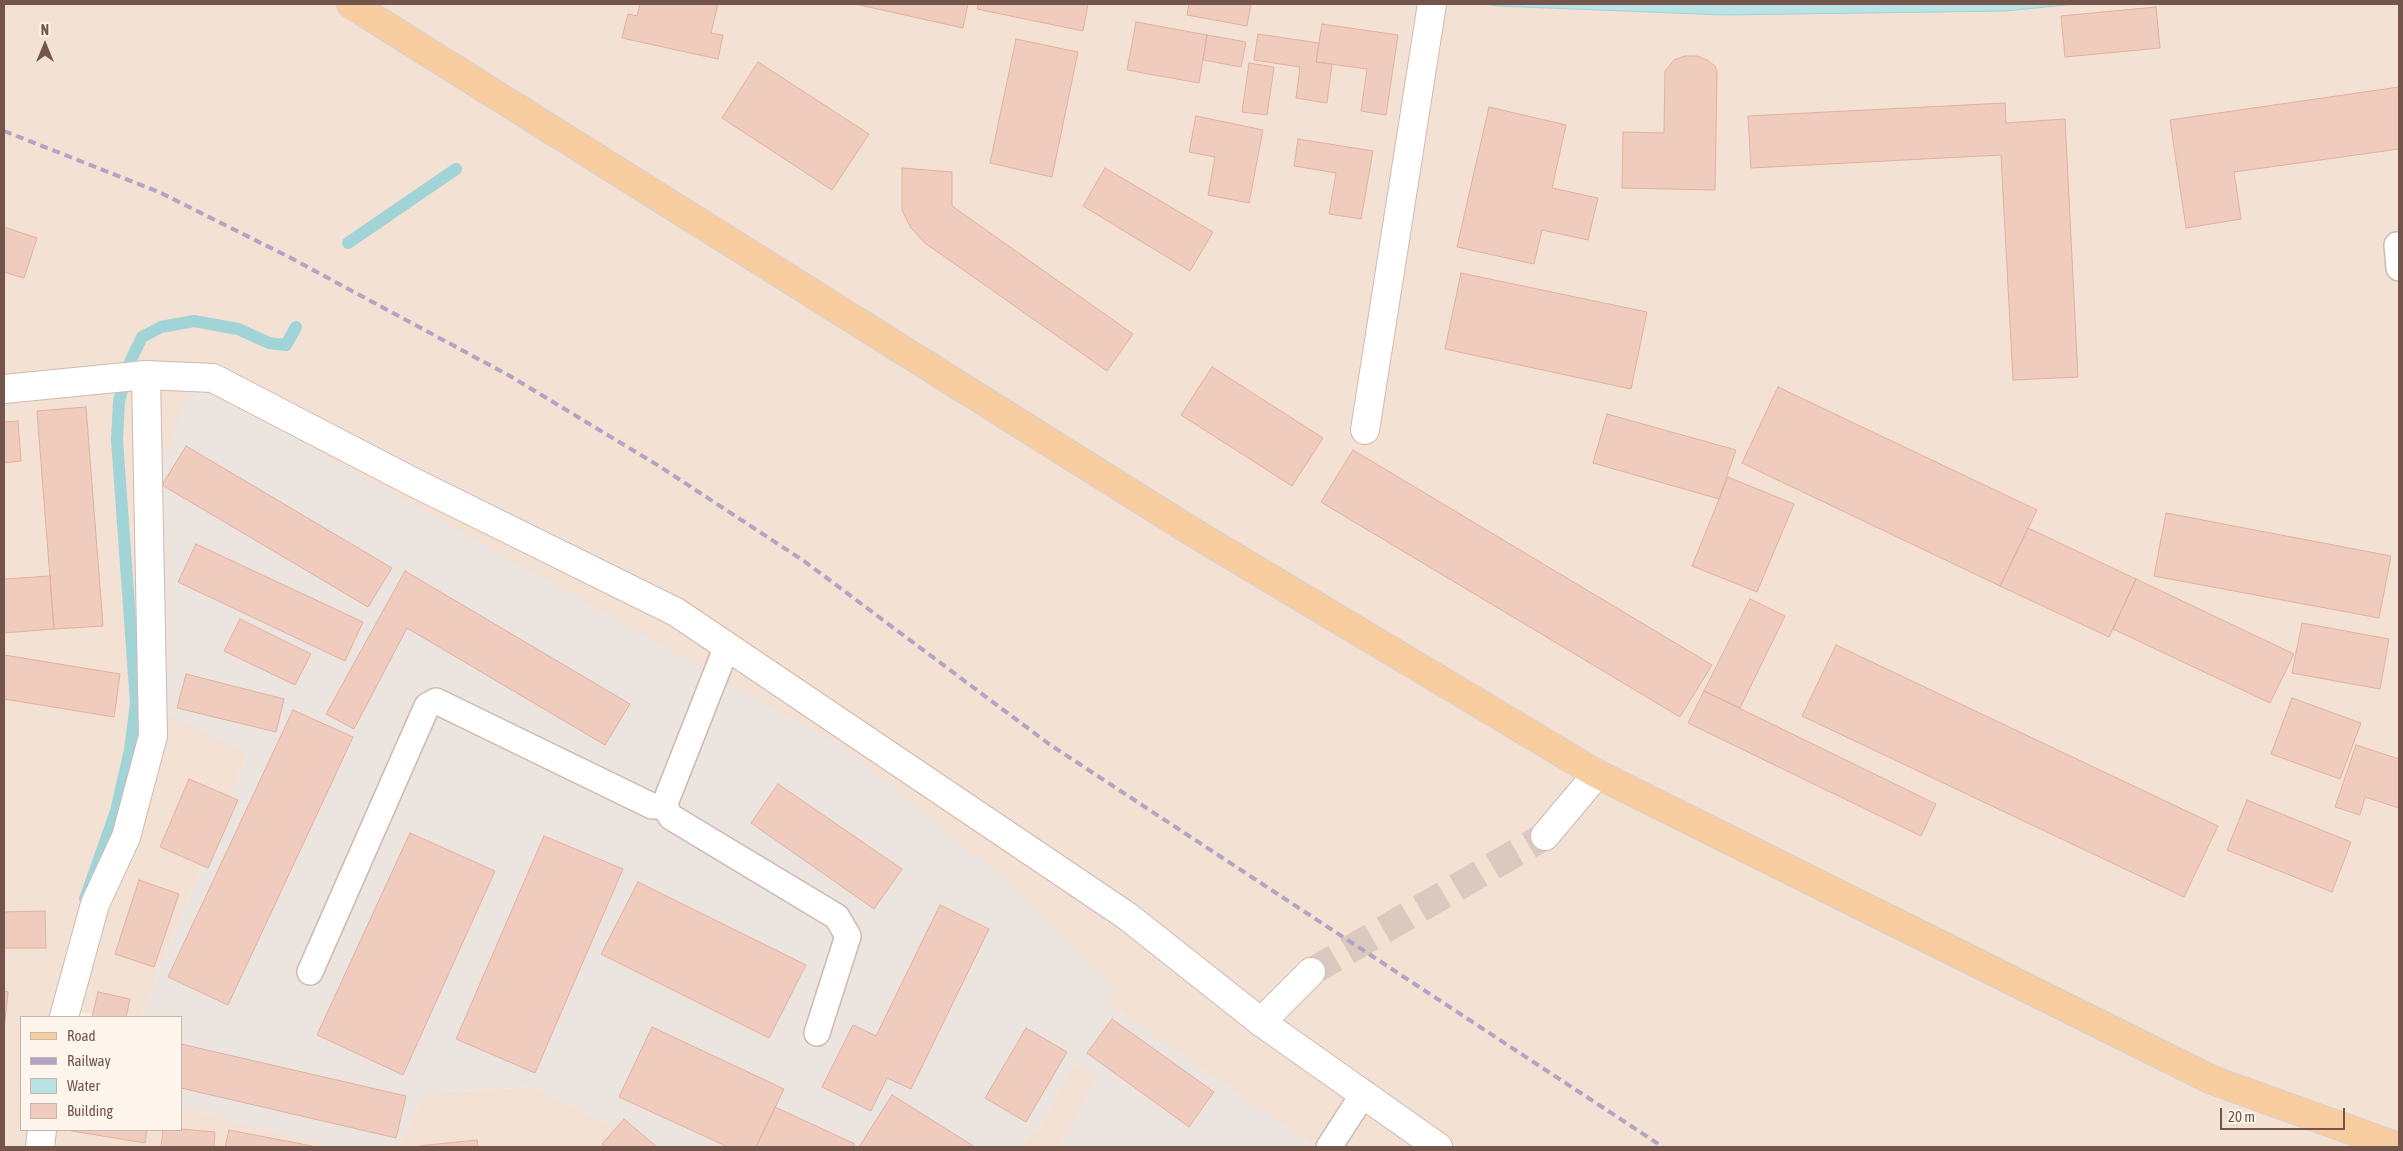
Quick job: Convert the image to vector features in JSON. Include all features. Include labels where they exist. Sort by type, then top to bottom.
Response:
[{"type":"main road","points":[[351,4],[1182,526],[1597,774],[2212,1080],[2398,1147]]},
{"type":"street","points":[[1365,430],[1432,5]]},
{"type":"street","points":[[64,1016],[95,904],[126,837],[152,736],[145,375]]},
{"type":"street","points":[[4,389],[145,375],[213,378],[411,481],[676,612],[1127,916],[1261,1022],[1438,1147]]},
{"type":"street","points":[[1544,836],[1597,774]]},
{"type":"street","points":[[1261,1022],[1311,972]]},
{"type":"street","points":[[40,1147],[42,1131]]},
{"type":"lane","points":[[664,806],[727,646]]},
{"type":"lane","points":[[310,972],[427,706],[436,701],[652,806],[664,806]]},
{"type":"lane","points":[[664,806],[671,817],[837,917],[848,936],[817,1033]]},
{"type":"lane","points":[[1329,1147],[1364,1093]]},
{"type":"shaded area","points":[[4,4],[2399,4],[2399,1147],[1314,1147],[1108,1004],[247,754],[140,1016],[109,1016],[76,1012],[75,1016],[20,1016],[20,1131],[182,1131],[182,1107],[331,1147],[4,1147]]},
{"type":"shaded area","points":[[188,391],[214,392],[848,750],[1017,890],[1114,992],[1108,1004],[1314,1147],[1059,1147],[1094,1081],[1076,1062],[1040,1127],[1019,1147],[660,1147],[531,1087],[427,1093],[397,1147],[331,1147],[182,1107],[182,1016],[140,1016],[247,754],[167,713],[163,463]]},
{"type":"shaded area","points":[[1076,1062],[1095,1081],[1059,1147],[1019,1147],[1040,1127]]},
{"type":"shaded area","points":[[531,1087],[660,1147],[397,1147],[427,1093]]},
{"type":"water","points":[[1484,4],[2075,4],[2006,11],[1723,15]]},
{"type":"building","points":[[640,4],[718,4],[711,33],[723,35],[718,59],[622,38],[628,14],[637,16]]},
{"type":"building","points":[[855,4],[968,4],[963,28]]},
{"type":"building","points":[[978,4],[1088,4],[1083,31],[977,9]]},
{"type":"building","points":[[1189,4],[1251,4],[1247,26],[1187,15]]},
{"type":"building","points":[[2156,7],[2160,48],[2065,57],[2061,16]]},
{"type":"building","points":[[1136,22],[1207,35],[1199,83],[1127,70]]},
{"type":"building","points":[[1322,24],[1398,35],[1386,115],[1361,111],[1367,69],[1316,62]]},
{"type":"building","points":[[1258,34],[1319,43],[1316,62],[1332,64],[1327,103],[1296,98],[1300,67],[1254,60]]},
{"type":"building","points":[[1207,35],[1246,42],[1241,67],[1203,60]]},
{"type":"building","points":[[1016,39],[1078,52],[1052,177],[990,163]]},
{"type":"building","points":[[1685,56],[1697,56],[1707,60],[1715,66],[1717,71],[1715,190],[1622,188],[1623,132],[1664,133],[1665,71],[1674,60]]},
{"type":"building","points":[[758,62],[869,134],[832,190],[722,118]]},
{"type":"building","points":[[1249,63],[1274,67],[1267,115],[1242,112]]},
{"type":"building","points":[[2399,87],[2399,149],[2234,172],[2241,219],[2186,228],[2170,120]]},
{"type":"building","points":[[2005,103],[2006,123],[2065,119],[2078,377],[2013,380],[2001,155],[1751,168],[1748,116]]},
{"type":"building","points":[[1489,107],[1566,125],[1552,188],[1598,198],[1588,240],[1542,230],[1534,264],[1457,247]]},
{"type":"building","points":[[1196,116],[1263,130],[1249,203],[1208,195],[1215,157],[1189,152]]},
{"type":"building","points":[[1298,139],[1373,151],[1361,219],[1329,214],[1336,173],[1294,166]]},
{"type":"building","points":[[902,168],[952,172],[952,206],[1133,334],[1107,371],[925,243],[911,228],[902,210]]},
{"type":"building","points":[[1105,168],[1213,232],[1190,271],[1083,206]]},
{"type":"building","points":[[4,227],[37,238],[24,278],[4,272]]},
{"type":"building","points":[[1461,273],[1647,312],[1631,389],[1445,349]]},
{"type":"building","points":[[1212,367],[1323,438],[1292,486],[1181,415]]},
{"type":"building","points":[[1778,387],[2037,510],[2000,586],[1742,463]]},
{"type":"building","points":[[86,407],[103,626],[54,629],[37,411]]},
{"type":"building","points":[[1607,414],[1736,450],[1719,499],[1593,463]]},
{"type":"building","points":[[18,421],[21,461],[4,463],[4,422]]},
{"type":"building","points":[[186,446],[392,568],[368,607],[162,485]]},
{"type":"building","points":[[1353,450],[1712,665],[1680,717],[1321,502]]},
{"type":"building","points":[[1728,477],[1794,504],[1757,592],[1692,566]]},
{"type":"building","points":[[2166,513],[2391,556],[2379,618],[2154,576]]},
{"type":"building","points":[[2028,528],[2136,579],[2109,637],[2000,586]]},
{"type":"building","points":[[196,544],[363,622],[345,661],[178,582]]},
{"type":"building","points":[[405,571],[630,704],[605,745],[407,628],[354,729],[326,714]]},
{"type":"building","points":[[50,576],[54,629],[4,633],[4,579]]},
{"type":"building","points":[[2136,579],[2294,654],[2270,703],[2113,629]]},
{"type":"building","points":[[1750,599],[1785,616],[1740,708],[1704,691]]},
{"type":"building","points":[[240,619],[311,654],[295,685],[224,651]]},
{"type":"building","points":[[2302,623],[2389,639],[2380,689],[2292,673]]},
{"type":"building","points":[[1836,645],[2218,826],[2184,897],[1802,716]]},
{"type":"building","points":[[4,655],[120,674],[114,717],[4,699]]},
{"type":"building","points":[[186,674],[284,699],[276,732],[177,708]]},
{"type":"building","points":[[1704,691],[1936,804],[1921,836],[1688,723]]},
{"type":"building","points":[[2292,698],[2361,723],[2340,779],[2271,754]]},
{"type":"building","points":[[293,710],[353,737],[228,1005],[168,977]]},
{"type":"building","points":[[2356,745],[2399,759],[2399,808],[2365,797],[2360,815],[2335,807]]},
{"type":"building","points":[[189,779],[238,800],[208,868],[160,847]]},
{"type":"building","points":[[778,784],[902,869],[874,909],[751,823]]},
{"type":"building","points":[[2247,800],[2351,842],[2332,892],[2227,850]]},
{"type":"building","points":[[410,833],[495,871],[403,1075],[317,1035]]},
{"type":"building","points":[[544,836],[623,869],[535,1073],[456,1039]]},
{"type":"building","points":[[139,880],[179,894],[154,967],[115,954]]},
{"type":"building","points":[[638,882],[806,965],[769,1038],[601,954]]},
{"type":"building","points":[[940,905],[989,929],[911,1089],[887,1078],[871,1111],[822,1087],[853,1025],[876,1036]]},
{"type":"building","points":[[45,911],[46,948],[4,948],[4,912]]},
{"type":"building","points":[[4,991],[8,992],[4,1030]]},
{"type":"building","points":[[98,992],[130,999],[126,1016],[92,1016]]},
{"type":"building","points":[[1112,1019],[1214,1092],[1189,1127],[1087,1053]]},
{"type":"building","points":[[652,1027],[784,1089],[756,1147],[728,1147],[619,1097]]},
{"type":"building","points":[[1026,1028],[1067,1052],[1026,1122],[985,1098]]},
{"type":"building","points":[[182,1044],[406,1096],[396,1138],[182,1088]]},
{"type":"building","points":[[892,1095],[975,1147],[859,1147]]},
{"type":"building","points":[[775,1107],[855,1144],[853,1147],[756,1147]]},
{"type":"building","points":[[624,1119],[657,1147],[606,1147],[602,1144]]},
{"type":"building","points":[[182,1129],[215,1132],[214,1147],[161,1147],[163,1131],[182,1131]]},
{"type":"building","points":[[229,1130],[312,1146],[312,1147],[225,1147]]},
{"type":"building","points":[[72,1131],[147,1131],[145,1143]]},
{"type":"building","points":[[477,1140],[478,1147],[419,1147],[419,1146]]},
{"type":"waterway","points":[[348,243],[456,169]]},
{"type":"waterway","points":[[85,899],[116,811],[130,750],[136,703],[117,440],[119,401],[130,362],[142,337],[161,327],[194,321],[238,329],[269,343],[286,345],[296,327]]},
{"type":"tunnel","points":[[1311,972],[1545,836]]},
{"type":"railway","points":[[4,131],[159,192],[289,257],[510,376],[659,466],[804,561],[1049,744],[1663,1147]]}]
